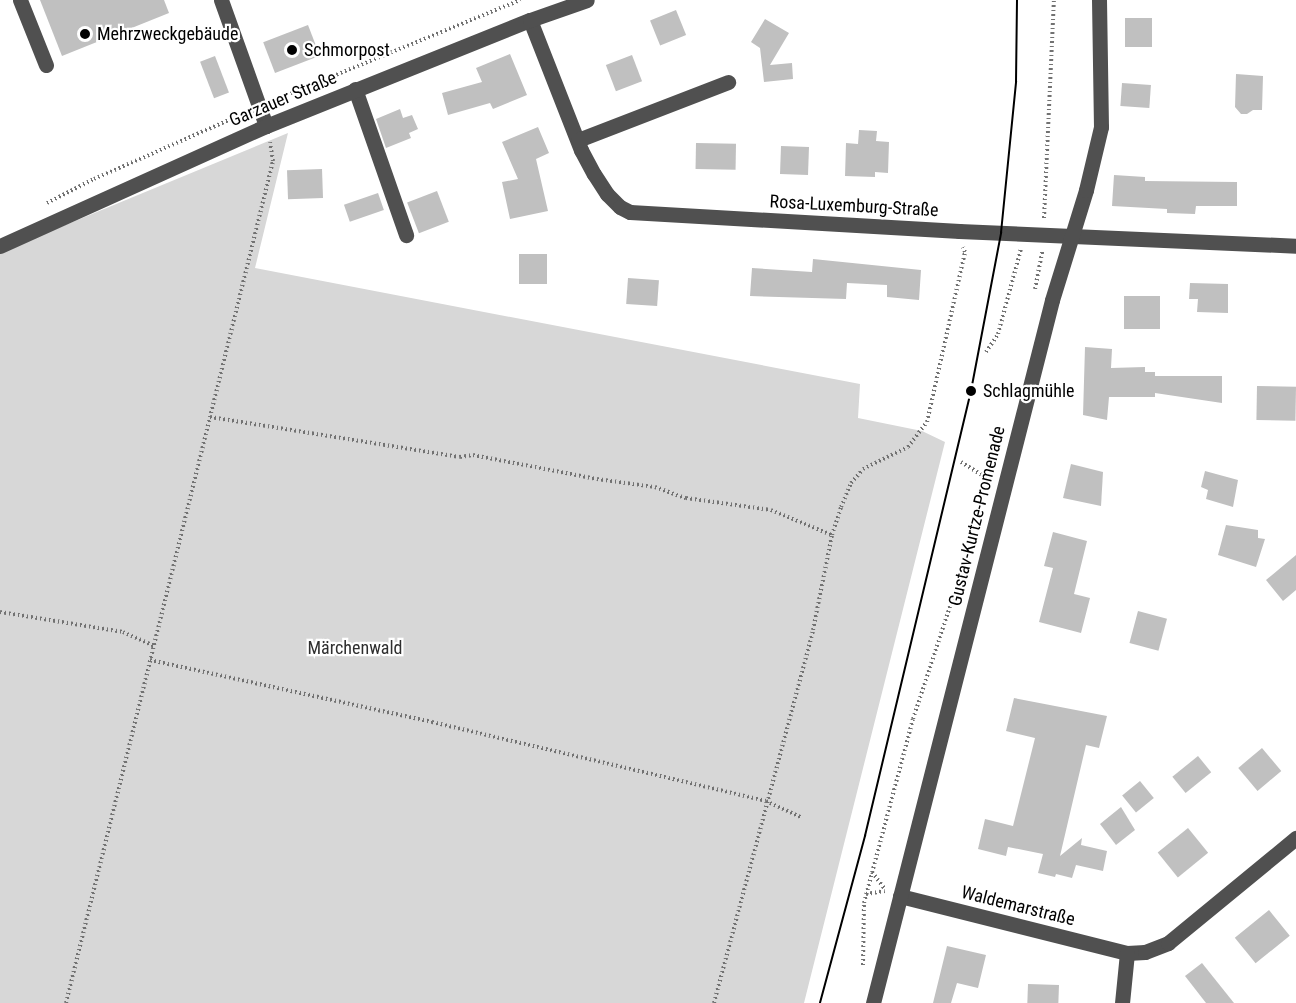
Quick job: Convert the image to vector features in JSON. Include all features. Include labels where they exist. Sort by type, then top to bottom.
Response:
[{"type":"street","points":[[20,0],[46,65]]},
{"type":"street","points":[[221,0],[261,105],[266,126]]},
{"type":"street","name":"Garzauer Straße","points":[[0,246],[266,126],[530,20],[587,0]]},
{"type":"street","name":"Gustav-Kurtze-Promenade","points":[[873,1003],[893,894],[1005,485],[1052,300],[1086,190],[1101,127],[1099,0]]},
{"type":"street","name":"Rosa-Luxemburg-Straße","points":[[530,20],[594,174],[607,194],[620,207],[630,212],[959,231],[1072,234],[1296,246]]},
{"type":"street","points":[[578,140],[728,82]]},
{"type":"street","points":[[355,89],[406,235]]},
{"type":"street","name":"Waldemarstraße","points":[[893,894],[1127,953],[1145,952],[1168,943],[1296,838]]},
{"type":"street","points":[[1122,1003],[1127,953]]},
{"type":"path","points":[[43,206],[94,179],[261,105],[520,0]]},
{"type":"path","points":[[1034,294],[1043,235],[1054,0]]},
{"type":"path","points":[[66,1003],[273,161],[266,126]]},
{"type":"path","points":[[714,1003],[813,630],[832,535],[851,483],[863,469],[908,447],[927,422],[965,252],[959,231]]},
{"type":"path","points":[[986,352],[998,334],[1023,234]]},
{"type":"path","points":[[210,417],[460,457],[473,455],[597,479],[655,487],[686,498],[771,510],[832,535]]},
{"type":"path","points":[[961,462],[988,479],[1005,485]]},
{"type":"path","points":[[986,489],[991,468]]},
{"type":"path","points":[[861,975],[866,894],[913,719],[968,552]]},
{"type":"path","points":[[0,612],[123,632],[154,646]]},
{"type":"path","points":[[150,660],[432,722],[766,801],[801,817]]},
{"type":"path","points":[[866,894],[893,894]]},
{"type":"green space","name":"Märchenwald","points":[[288,133],[255,268],[860,384],[858,418],[922,431],[945,442],[804,1003],[0,1003],[0,252]]},
{"type":"building","name":"Mehrzweckgebäude","points":[[40,0],[164,0],[169,13],[62,56]]},
{"type":"building","points":[[676,10],[686,35],[660,46],[650,20]]},
{"type":"building","points":[[1125,18],[1152,18],[1152,47],[1125,47]]},
{"type":"building","points":[[765,19],[789,33],[770,65],[792,63],[793,79],[764,82],[760,48],[751,42]]},
{"type":"building","name":"Schmorpost","points":[[308,25],[320,56],[275,73],[263,42]]},
{"type":"building","points":[[510,54],[527,95],[493,109],[490,103],[448,115],[442,93],[482,82],[476,68]]},
{"type":"building","points":[[632,55],[642,81],[616,91],[606,65]]},
{"type":"building","points":[[215,56],[229,92],[214,98],[200,62]]},
{"type":"building","points":[[1236,74],[1263,76],[1262,110],[1241,114],[1235,107]]},
{"type":"building","points":[[1122,83],[1151,85],[1149,108],[1120,106]]},
{"type":"building","points":[[400,109],[403,118],[412,115],[418,129],[409,133],[411,138],[386,148],[376,119]]},
{"type":"building","points":[[538,127],[549,153],[536,159],[548,211],[510,219],[502,182],[518,179],[502,142]]},
{"type":"building","points":[[859,130],[877,131],[876,141],[889,142],[888,173],[875,172],[875,177],[845,176],[846,143],[858,144]]},
{"type":"building","points":[[696,143],[736,144],[736,170],[696,169]]},
{"type":"building","points":[[781,146],[809,147],[808,175],[780,174]]},
{"type":"building","points":[[322,169],[323,198],[288,199],[287,170]]},
{"type":"building","points":[[1114,175],[1145,177],[1145,181],[1237,182],[1237,206],[1196,206],[1195,214],[1167,213],[1167,209],[1112,206]]},
{"type":"building","points":[[437,191],[449,222],[419,233],[407,202]]},
{"type":"building","points":[[378,193],[384,210],[350,222],[344,205]]},
{"type":"building","points":[[519,254],[547,254],[547,284],[519,284]]},
{"type":"building","points":[[813,259],[921,270],[919,300],[887,297],[887,285],[847,283],[846,299],[750,296],[752,268],[812,272]]},
{"type":"building","points":[[628,278],[659,280],[657,306],[626,304]]},
{"type":"building","points":[[1190,283],[1228,284],[1228,313],[1197,312],[1198,299],[1189,299]]},
{"type":"building","points":[[1124,296],[1160,296],[1160,329],[1124,329]]},
{"type":"building","points":[[1085,347],[1112,349],[1111,368],[1145,367],[1145,372],[1155,372],[1155,376],[1222,376],[1222,403],[1155,393],[1155,397],[1109,397],[1107,420],[1083,415]]},
{"type":"building","points":[[1257,386],[1296,387],[1295,421],[1256,420]]},
{"type":"building","points":[[1071,464],[1103,472],[1101,506],[1063,498]]},
{"type":"building","points":[[1205,471],[1238,480],[1233,507],[1206,499],[1208,490],[1201,487]]},
{"type":"building","points":[[1226,525],[1258,530],[1258,538],[1265,539],[1256,567],[1218,555]]},
{"type":"building","points":[[1053,532],[1087,541],[1074,594],[1090,598],[1081,633],[1039,622],[1053,568],[1044,566]]},
{"type":"building","points":[[1296,555],[1296,590],[1283,601],[1266,580]]},
{"type":"building","points":[[1138,611],[1167,619],[1158,651],[1129,643]]},
{"type":"building","points":[[1014,698],[1107,716],[1099,748],[1086,745],[1060,856],[1082,838],[1081,845],[1107,851],[1103,871],[1076,865],[1072,878],[1056,874],[1055,877],[1038,873],[1043,854],[1008,847],[1006,856],[978,849],[985,819],[1013,826],[1035,738],[1006,731]]},
{"type":"building","points":[[1262,748],[1281,771],[1258,791],[1238,768]]},
{"type":"building","points":[[1198,756],[1211,772],[1186,793],[1172,777]]},
{"type":"building","points":[[1140,781],[1154,798],[1136,813],[1122,795]]},
{"type":"building","points":[[1121,807],[1135,830],[1116,845],[1100,824]]},
{"type":"building","points":[[1188,828],[1208,853],[1178,877],[1158,853]]},
{"type":"building","points":[[1269,910],[1290,936],[1256,963],[1235,938]]},
{"type":"building","points":[[947,946],[986,955],[978,988],[957,983],[951,1003],[933,1003]]},
{"type":"building","points":[[1202,963],[1234,1003],[1206,1003],[1185,976]]},
{"type":"building","points":[[1028,984],[1059,985],[1058,1003],[1027,1003]]},
{"type":"tram line","points":[[820,1003],[865,836],[971,391],[1001,233],[1016,82],[1017,0]]},
{"type":"place","name":"Mehrzweckgebäude","points":[[85,34]]},
{"type":"place","name":"Schmorpost","points":[[292,50]]},
{"type":"place","name":"Schlagmühle","points":[[971,391]]}]
